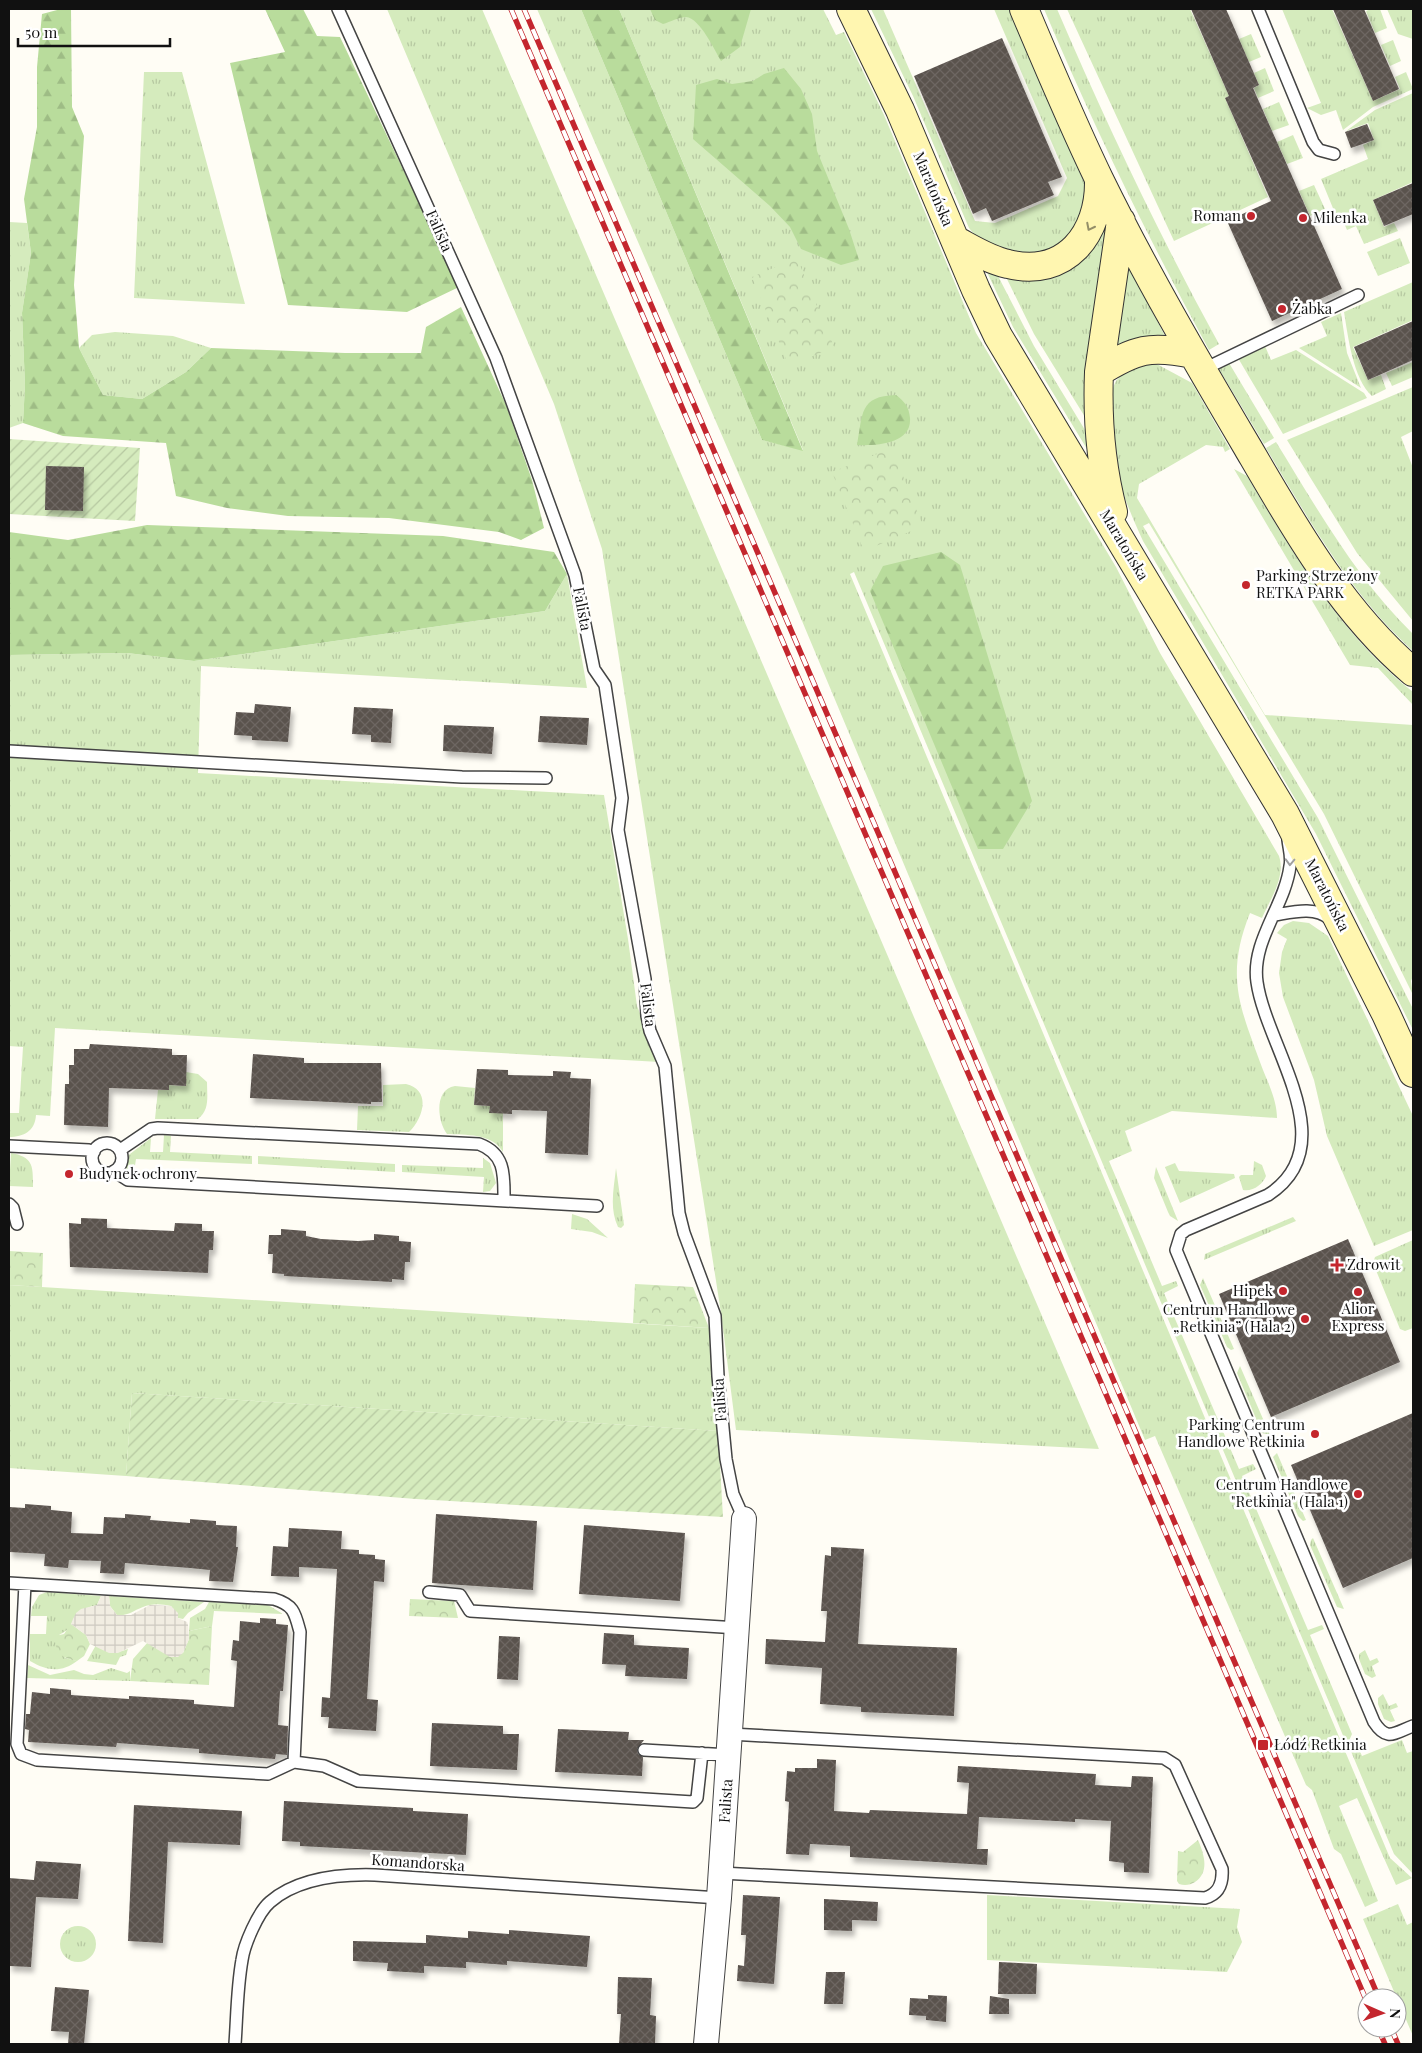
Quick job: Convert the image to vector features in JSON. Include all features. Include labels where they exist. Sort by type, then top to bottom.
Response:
[{"type":"street","name":"Maratońska","points":[[851,9],[900,110],[987,314],[1009,355],[1285,814],[1345,931],[1413,1073]]},
{"type":"street","points":[[1024,9],[1099,180],[1198,362],[1284,509],[1325,572],[1378,638],[1413,672]]},
{"type":"street","points":[[955,240],[1006,264],[1037,267],[1056,262],[1076,247],[1093,221],[1100,197],[1099,180]]},
{"type":"street","points":[[1120,538],[1102,460],[1099,372],[1121,221]]},
{"type":"street","points":[[1099,372],[1126,357],[1159,348],[1198,362]]},
{"type":"street","name":"Falista","points":[[706,2044],[721,1873],[744,1519]]},
{"type":"lane","name":"Falista","points":[[338,9],[496,358],[575,575],[594,669],[605,685],[622,798],[618,830],[645,979],[647,1016],[650,1031],[665,1066],[671,1110],[679,1213],[684,1233],[715,1316],[725,1451],[733,1494],[744,1519]]},
{"type":"lane","points":[[1258,9],[1313,142],[1319,150],[1334,154]]},
{"type":"lane","points":[[1198,362],[1358,295]]},
{"type":"lane","points":[[9,751],[462,777],[546,778]]},
{"type":"lane","points":[[1285,814],[1290,866],[1284,894],[1261,945],[1257,979],[1260,1000],[1297,1102],[1303,1134],[1301,1147],[1290,1177],[1280,1187],[1268,1195],[1186,1230],[1181,1234],[1176,1250],[1374,1722],[1383,1733],[1390,1735],[1413,1726]]},
{"type":"lane","points":[[1275,915],[1298,911],[1322,912],[1345,931]]},
{"type":"lane","points":[[120,1150],[151,1129],[158,1128],[479,1144],[487,1147],[501,1161],[504,1174],[504,1201]]},
{"type":"lane","points":[[120,1150],[109,1144],[98,1147],[94,1152],[93,1162],[98,1170],[103,1172],[114,1171],[128,1180],[597,1206]]},
{"type":"lane","points":[[9,1146],[89,1150],[94,1152]]},
{"type":"lane","points":[[114,1171],[121,1164],[120,1150]]},
{"type":"lane","points":[[9,1204],[13,1208],[17,1224]]},
{"type":"lane","points":[[9,1583],[274,1599],[287,1603],[296,1614],[300,1632],[294,1762]]},
{"type":"lane","points":[[25,1584],[17,1744],[21,1754],[37,1760],[268,1774],[294,1762],[324,1766],[358,1781],[693,1802],[697,1798],[702,1753]]},
{"type":"lane","points":[[429,1592],[460,1595],[470,1611],[738,1628]]},
{"type":"lane","points":[[644,1750],[702,1753],[730,1745],[1164,1758],[1175,1764],[1222,1869],[1222,1878],[1218,1889],[1205,1898],[721,1873]]},
{"type":"lane","name":"Komandorska","points":[[235,2044],[242,1958],[253,1926],[268,1902],[293,1888],[346,1874],[719,1898]]},
{"type":"green space","points":[[61,9],[71,9],[72,107],[84,136],[74,285],[79,348],[103,395],[142,399],[186,372],[211,348],[345,353],[421,353],[426,327],[461,307],[506,405],[532,480],[544,528],[521,540],[499,532],[389,518],[288,516],[227,508],[176,496],[166,443],[63,436],[23,423],[25,385],[22,313],[31,253],[24,199],[37,127],[37,67],[42,14]]},
{"type":"green space","points":[[265,9],[303,9],[317,36],[340,37],[459,287],[407,312],[288,305],[230,63],[285,52]]},
{"type":"green space","points":[[387,9],[482,9],[1099,1449],[736,1430],[721,1313],[602,549],[554,404]]},
{"type":"green space","points":[[537,9],[581,9],[762,440],[803,450],[619,9],[823,9],[836,35],[844,32],[884,115],[976,333],[1116,567],[1160,653],[1279,856],[1281,864],[1279,880],[1262,918],[1250,913],[1242,936],[1237,975],[1242,1011],[1276,1105],[1277,1118],[1172,1111],[1125,1131],[1132,1151],[1109,1161],[1162,1286],[1176,1281],[1178,1286],[1164,1293],[1239,1469],[1253,1464],[1256,1469],[1242,1476],[1308,1630],[1322,1625],[1324,1629],[1310,1635],[1352,1734],[1347,1745],[854,572],[850,574],[1390,1858],[1412,1878],[1396,1885],[1357,1798],[1339,1806],[1378,1901],[1365,1907],[1341,1854],[1334,1849],[1312,1790],[1306,1785],[1155,1436],[1145,1440],[792,597]]},
{"type":"green space","points":[[581,9],[619,9],[803,451],[762,440]]},
{"type":"green space","points":[[650,9],[751,9],[740,47],[721,61],[697,23],[683,17],[663,24],[655,20]]},
{"type":"green space","points":[[871,9],[883,9],[975,221],[995,223],[1058,196],[1067,178],[994,9],[1010,9],[1085,179],[1088,203],[1066,244],[1024,260],[977,238],[969,228],[913,96]]},
{"type":"green space","points":[[1044,9],[1057,9],[1134,178],[1175,262],[1219,344],[1209,350],[1164,266],[1122,181]]},
{"type":"green space","points":[[1067,9],[1190,9],[1229,96],[1225,98],[1268,197],[1174,241]]},
{"type":"green space","points":[[1282,9],[1332,9],[1373,101],[1400,89],[1395,77],[1406,72],[1413,89],[1373,107],[1343,130],[1336,110],[1321,115],[1307,108],[1321,103]]},
{"type":"green space","points":[[1380,9],[1387,28],[1375,33],[1366,11]]},
{"type":"green space","points":[[1387,9],[1413,9],[1413,39],[1398,34]]},
{"type":"green space","points":[[1251,34],[1261,57],[1249,62],[1239,39]]},
{"type":"green space","points":[[1393,40],[1401,61],[1390,66],[1381,45]]},
{"type":"green space","points":[[784,68],[801,89],[812,114],[817,151],[849,229],[859,260],[841,265],[801,249],[790,227],[770,206],[693,139],[696,85],[717,79],[732,84],[753,81],[764,74]]},
{"type":"green space","points":[[1265,68],[1274,91],[1258,98],[1254,88],[1259,85],[1254,73]]},
{"type":"green space","points":[[144,72],[182,72],[245,304],[134,298]]},
{"type":"green space","points":[[1413,93],[1413,182],[1373,200],[1384,227],[1394,223],[1398,231],[1364,244],[1356,226],[1347,230],[1341,216],[1337,218],[1321,179],[1368,159],[1363,145],[1374,140],[1368,123],[1346,131],[1375,110]]},
{"type":"green space","points":[[1279,102],[1289,125],[1272,131],[1263,109]]},
{"type":"green space","points":[[1293,135],[1303,158],[1287,164],[1277,142]]},
{"type":"green space","points":[[1314,185],[1325,209],[1310,216],[1299,191]]},
{"type":"green space","points":[[1104,218],[1107,224],[1085,400],[1085,417],[1034,334],[1005,275]]},
{"type":"green space","points":[[9,222],[27,223],[31,253],[22,313],[25,385],[23,423],[9,428]]},
{"type":"green space","points":[[1400,238],[1410,263],[1378,276],[1367,252]]},
{"type":"green space","points":[[797,258],[834,347],[789,366],[752,277]]},
{"type":"green space","points":[[1128,265],[1165,336],[1148,337],[1114,352]]},
{"type":"green space","points":[[985,268],[997,274],[1034,346],[1085,430],[1087,449],[1013,327]]},
{"type":"green space","points":[[1413,282],[1413,320],[1353,347],[1368,380],[1381,375],[1386,389],[1372,396],[1360,379],[1352,357],[1344,312]]},
{"type":"green space","points":[[1341,313],[1347,353],[1361,388],[1299,348],[1327,336],[1321,322]]},
{"type":"green space","points":[[115,332],[173,336],[211,348],[186,372],[142,399],[103,395],[79,348],[92,335]]},
{"type":"green space","points":[[1265,346],[1271,360],[1296,350],[1364,393],[1367,398],[1283,434],[1238,358]]},
{"type":"green space","points":[[1153,362],[1192,383],[1230,449],[1225,452],[1223,447],[1206,445],[1139,484],[1137,498],[1265,715],[1413,725],[1413,976],[1411,981],[1413,995],[1324,814],[1149,523],[1143,526],[1318,818],[1413,1009],[1413,1030],[1316,834],[1143,541],[1130,510],[1122,489],[1114,452],[1112,393],[1116,381],[1120,377],[1133,368]]},
{"type":"green space","points":[[1413,362],[1413,377],[1392,386],[1386,373]]},
{"type":"green space","points":[[1229,363],[1274,438],[1264,444],[1219,369]]},
{"type":"green space","points":[[1413,387],[1413,431],[1401,437],[1413,468],[1413,621],[1357,553],[1287,440]]},
{"type":"green space","points":[[896,395],[902,400],[909,411],[909,427],[905,433],[891,442],[883,444],[857,445],[862,416],[869,403],[884,396]]},
{"type":"green space","points":[[9,439],[140,448],[135,521],[9,514]]},
{"type":"green space","points":[[1276,442],[1356,567],[1373,590],[1413,634],[1413,651],[1370,606],[1332,556],[1266,448]]},
{"type":"green space","points":[[892,448],[923,526],[864,551],[832,472]]},
{"type":"green space","points":[[1234,469],[1247,476],[1301,564],[1341,619],[1387,670],[1413,692],[1413,705],[1378,668],[1350,665]]},
{"type":"green space","points":[[147,525],[443,536],[554,552],[567,574],[545,611],[194,661],[127,653],[9,655],[9,532],[68,540]]},
{"type":"green space","points":[[941,552],[960,565],[1032,801],[1003,849],[978,849],[870,591],[883,566]]},
{"type":"green space","points":[[567,574],[587,688],[201,666],[198,773],[604,795],[637,1006],[660,1062],[55,1028],[50,1116],[36,1115],[35,1121],[28,1132],[19,1136],[9,1137],[9,1113],[19,1113],[23,1047],[9,1046],[9,655],[127,653],[194,661],[545,611]]},
{"type":"green space","points":[[1293,921],[1309,923],[1328,936],[1413,1116],[1413,1230],[1374,1246],[1327,1136],[1314,1080],[1283,997],[1279,973],[1282,952],[1287,939],[1277,933],[1284,925]]},
{"type":"green space","points":[[186,1072],[198,1074],[207,1082],[207,1102],[202,1115],[198,1119],[155,1119],[158,1090],[169,1090],[169,1085],[185,1086]]},
{"type":"green space","points":[[406,1084],[414,1087],[422,1098],[421,1113],[409,1132],[357,1130],[358,1106],[383,1106],[383,1085]]},
{"type":"green space","points":[[455,1086],[475,1088],[474,1105],[490,1106],[490,1113],[503,1113],[503,1152],[492,1141],[485,1138],[447,1134],[441,1121],[439,1106],[443,1093],[448,1088]]},
{"type":"green space","points":[[164,1135],[171,1136],[170,1152],[252,1156],[252,1164],[136,1159],[134,1172],[126,1170],[123,1161],[126,1157],[151,1138],[150,1152],[163,1152]]},
{"type":"green space","points":[[11,1153],[24,1157],[31,1164],[33,1187],[9,1186]]},
{"type":"green space","points":[[258,1156],[395,1164],[395,1172],[258,1164]]},
{"type":"green space","points":[[483,1158],[490,1163],[496,1183],[490,1191],[483,1192],[484,1177],[402,1172],[402,1165],[483,1168]]},
{"type":"green space","points":[[1254,1161],[1262,1165],[1266,1176],[1257,1187],[1243,1190],[1239,1177],[1241,1175],[1253,1175]]},
{"type":"green space","points":[[1175,1163],[1179,1171],[1234,1174],[1235,1178],[1180,1203],[1165,1167]]},
{"type":"green space","points":[[1156,1167],[1178,1221],[1170,1216],[1154,1178]]},
{"type":"green space","points":[[616,1168],[624,1225],[621,1228],[618,1227],[615,1220],[613,1205]]},
{"type":"green space","points":[[572,1214],[587,1219],[608,1238],[592,1232],[571,1229]]},
{"type":"green space","points":[[1293,1217],[1296,1221],[1204,1260],[1205,1254]]},
{"type":"green space","points":[[1413,1240],[1413,1328],[1405,1331],[1400,1329],[1373,1263],[1375,1257]]},
{"type":"green space","points":[[9,1251],[43,1253],[42,1287],[9,1285]]},
{"type":"green space","points":[[1203,1278],[1234,1349],[1231,1350],[1227,1347],[1200,1285]]},
{"type":"green space","points":[[635,1284],[693,1287],[709,1328],[633,1323]]},
{"type":"green space","points":[[9,1285],[709,1328],[718,1431],[132,1393],[126,1476],[9,1468]]},
{"type":"green space","points":[[1240,1366],[1270,1435],[1262,1433],[1237,1373]]},
{"type":"green space","points":[[132,1393],[718,1431],[723,1517],[416,1499],[126,1476]]},
{"type":"green space","points":[[1277,1453],[1306,1520],[1303,1521],[1298,1516],[1273,1457]]},
{"type":"green space","points":[[1313,1538],[1344,1609],[1337,1607],[1310,1545]]},
{"type":"green space","points":[[47,1592],[101,1596],[97,1605],[86,1608],[79,1613],[69,1629],[59,1635],[65,1658],[77,1661],[60,1669],[48,1669],[30,1661],[30,1634],[46,1634],[47,1616],[31,1616],[32,1607],[39,1595]]},
{"type":"green space","points":[[109,1596],[204,1602],[188,1613],[183,1619],[178,1618],[171,1606],[161,1604],[150,1605],[128,1614],[117,1615],[110,1606]]},
{"type":"green space","points":[[410,1599],[454,1601],[458,1618],[409,1616]]},
{"type":"green space","points":[[209,1602],[268,1605],[283,1614],[214,1611],[212,1626],[189,1631],[190,1618],[205,1609]]},
{"type":"green space","points":[[71,1624],[86,1635],[90,1644],[84,1656],[77,1661],[60,1654],[55,1642],[55,1636],[64,1634]]},
{"type":"green space","points":[[212,1626],[209,1685],[130,1681],[133,1659],[148,1642],[183,1653],[189,1639],[189,1631]]},
{"type":"green space","points":[[96,1645],[103,1650],[111,1652],[128,1649],[126,1655],[120,1657],[116,1665],[87,1661]]},
{"type":"green space","points":[[1365,1650],[1370,1661],[1377,1658],[1379,1662],[1372,1666],[1376,1676],[1372,1678],[1365,1674],[1359,1659],[1359,1654]]},
{"type":"green space","points":[[28,1665],[50,1675],[74,1670],[93,1675],[111,1668],[127,1673],[130,1671],[130,1681],[27,1678]]},
{"type":"green space","points":[[1383,1694],[1389,1706],[1396,1703],[1398,1707],[1390,1710],[1395,1721],[1391,1722],[1384,1719],[1378,1704],[1378,1698]]},
{"type":"green space","points":[[1354,1738],[1362,1756],[1402,1740],[1407,1753],[1413,1751],[1413,1874],[1394,1854],[1350,1749]]},
{"type":"green space","points":[[1198,1840],[1204,1857],[1203,1873],[1193,1883],[1179,1884],[1177,1881],[1178,1851],[1183,1852]]},
{"type":"green space","points":[[987,1895],[1240,1909],[1237,1927],[1242,1942],[1227,1972],[987,1960]]},
{"type":"green space","points":[[1398,1904],[1407,1925],[1413,1922],[1413,2036],[1407,2022],[1407,1988],[1392,1988],[1363,1919]]},
{"type":"green space","points":[[78,1926],[85,1927],[91,1931],[95,1937],[95,1951],[91,1957],[85,1961],[78,1962],[71,1961],[65,1957],[61,1951],[60,1944],[61,1937],[65,1931],[71,1927]]},
{"type":"shaded area","points":[[101,1596],[109,1596],[110,1606],[117,1615],[131,1615],[150,1605],[171,1606],[178,1613],[178,1618],[187,1622],[188,1625],[189,1639],[183,1653],[178,1657],[170,1657],[143,1641],[118,1653],[109,1653],[90,1644],[86,1635],[71,1624],[76,1613],[81,1609],[97,1605]]},
{"type":"building","points":[[1191,9],[1226,9],[1259,85],[1253,88],[1342,289],[1272,321],[1227,221],[1271,201],[1225,98],[1229,96]]},
{"type":"building","points":[[1333,9],[1364,9],[1399,89],[1373,101]]},
{"type":"building","points":[[1002,38],[1062,177],[1048,182],[1054,195],[992,221],[986,208],[973,214],[914,76]]},
{"type":"building","points":[[1367,124],[1374,140],[1351,148],[1345,132]]},
{"type":"building","points":[[1413,183],[1413,214],[1384,226],[1373,200]]},
{"type":"building","points":[[1413,321],[1413,360],[1368,380],[1354,347]]},
{"type":"building","points":[[46,466],[84,467],[83,511],[45,510]]},
{"type":"building","points":[[255,704],[291,707],[288,742],[252,740],[252,736],[234,735],[236,712],[254,713]]},
{"type":"building","points":[[354,707],[393,709],[391,743],[371,742],[371,735],[352,734]]},
{"type":"building","points":[[540,716],[589,718],[587,745],[538,742]]},
{"type":"building","points":[[444,725],[494,727],[492,754],[443,751]]},
{"type":"building","points":[[90,1044],[172,1049],[172,1055],[187,1055],[186,1086],[169,1085],[169,1090],[109,1088],[108,1127],[64,1125],[65,1084],[69,1084],[69,1065],[74,1065],[74,1049],[89,1049]]},
{"type":"building","points":[[253,1054],[304,1058],[304,1063],[381,1063],[382,1102],[371,1102],[371,1104],[250,1098]]},
{"type":"building","points":[[477,1069],[508,1070],[508,1075],[553,1076],[553,1071],[571,1072],[570,1078],[591,1079],[588,1155],[545,1153],[547,1111],[512,1110],[512,1114],[489,1113],[490,1106],[474,1105]]},
{"type":"building","points":[[81,1218],[107,1219],[107,1228],[174,1231],[175,1223],[202,1224],[202,1231],[214,1231],[213,1250],[209,1250],[208,1273],[70,1267],[69,1223],[81,1224]]},
{"type":"building","points":[[281,1229],[306,1231],[306,1236],[321,1239],[358,1241],[374,1240],[374,1234],[399,1236],[399,1241],[411,1242],[410,1262],[405,1262],[404,1280],[392,1279],[392,1282],[284,1276],[284,1274],[272,1273],[273,1254],[268,1254],[269,1235],[281,1235]]},
{"type":"building","name":"Centrum Handlowe „Retkinia” (Hala 2)","points":[[1348,1239],[1400,1362],[1271,1417],[1219,1294]]},
{"type":"building","name":"Centrum Handlowe \"Retkinia\" (Hala 1)","points":[[1413,1413],[1413,1558],[1343,1588],[1291,1465]]},
{"type":"building","points":[[25,1504],[51,1506],[51,1510],[72,1512],[71,1533],[103,1534],[104,1517],[125,1518],[125,1514],[151,1516],[150,1520],[190,1523],[190,1519],[216,1521],[216,1525],[237,1526],[236,1547],[238,1547],[233,1582],[209,1581],[210,1570],[190,1568],[125,1563],[124,1574],[100,1573],[101,1561],[69,1560],[68,1568],[44,1566],[45,1554],[9,1552],[9,1507],[25,1508]]},
{"type":"building","points":[[436,1514],[537,1521],[533,1590],[432,1583]]},
{"type":"building","points":[[584,1525],[685,1533],[680,1601],[579,1594]]},
{"type":"building","points":[[289,1528],[342,1531],[341,1549],[359,1550],[359,1554],[375,1555],[375,1559],[385,1560],[384,1582],[374,1581],[367,1699],[378,1700],[376,1731],[328,1728],[329,1717],[321,1717],[322,1697],[330,1698],[337,1569],[299,1567],[299,1577],[271,1576],[273,1546],[288,1547]]},
{"type":"building","points":[[831,1547],[864,1549],[858,1644],[957,1648],[954,1716],[861,1712],[861,1707],[820,1704],[822,1668],[765,1664],[766,1639],[825,1642],[827,1611],[821,1611],[825,1555],[831,1556]]},
{"type":"building","points":[[260,1618],[276,1619],[276,1624],[288,1625],[283,1691],[280,1691],[278,1725],[288,1726],[287,1755],[276,1754],[275,1759],[199,1753],[199,1749],[117,1743],[116,1747],[28,1742],[29,1730],[25,1729],[26,1714],[30,1714],[32,1692],[50,1694],[50,1688],[71,1690],[71,1695],[129,1699],[129,1696],[194,1700],[194,1704],[234,1707],[237,1661],[231,1660],[233,1640],[239,1641],[240,1621],[260,1623]]},
{"type":"building","points":[[604,1633],[634,1635],[634,1645],[689,1648],[687,1679],[625,1676],[626,1665],[602,1664]]},
{"type":"building","points":[[499,1636],[520,1637],[518,1680],[497,1679]]},
{"type":"building","points":[[432,1723],[503,1726],[503,1734],[519,1734],[517,1770],[430,1766]]},
{"type":"building","points":[[558,1729],[629,1732],[628,1740],[644,1740],[637,1749],[638,1754],[643,1757],[642,1776],[555,1772]]},
{"type":"building","points":[[817,1759],[836,1760],[834,1811],[869,1813],[870,1810],[967,1814],[969,1783],[957,1782],[958,1766],[1096,1774],[1095,1785],[1131,1787],[1132,1776],[1153,1777],[1149,1873],[1124,1872],[1124,1863],[1109,1861],[1111,1821],[1075,1819],[1075,1822],[979,1817],[977,1849],[988,1849],[987,1865],[850,1857],[850,1846],[810,1844],[809,1855],[786,1854],[789,1802],[785,1801],[787,1771],[795,1772],[795,1768],[817,1768]]},
{"type":"building","points":[[284,1801],[413,1808],[413,1811],[468,1814],[466,1855],[300,1846],[300,1842],[282,1841]]},
{"type":"building","points":[[134,1805],[242,1811],[240,1845],[168,1842],[163,1943],[128,1941]]},
{"type":"building","points":[[36,1861],[81,1864],[78,1899],[36,1897],[31,1967],[9,1966],[9,1878],[34,1880]]},
{"type":"building","points":[[743,1895],[780,1897],[774,1984],[737,1981],[738,1965],[744,1966],[746,1935],[741,1935]]},
{"type":"building","points":[[824,1899],[878,1902],[877,1921],[852,1920],[852,1931],[824,1930]]},
{"type":"building","points":[[509,1930],[590,1936],[587,1967],[507,1961],[507,1965],[466,1962],[466,1968],[424,1966],[424,1973],[387,1971],[388,1963],[353,1961],[353,1941],[426,1943],[426,1935],[468,1938],[468,1931],[509,1934]]},
{"type":"building","points":[[999,1962],[1037,1964],[1036,1994],[998,1994]]},
{"type":"building","points":[[826,1972],[845,1972],[843,2004],[824,2004]]},
{"type":"building","points":[[618,1977],[652,1978],[650,2015],[656,2016],[655,2044],[619,2044],[621,2014],[617,2014]]},
{"type":"building","points":[[55,1987],[89,1990],[84,2044],[68,2044],[69,2032],[51,2031]]},
{"type":"building","points":[[928,1995],[947,1996],[946,2022],[926,2020],[926,2016],[909,2015],[910,1998],[928,1999]]},
{"type":"building","points":[[990,1996],[1009,1999],[1009,2014],[989,2014]]},
{"type":"railway","points":[[511,9],[1361,1988]]},
{"type":"railway","points":[[524,9],[1375,1988]]},
{"type":"railway","points":[[1382,2038],[1385,2044]]},
{"type":"railway","points":[[1395,2038],[1398,2044]]},
{"type":"place","name":"Roman","points":[[1251,216]]},
{"type":"place","name":"Milenka","points":[[1303,218]]},
{"type":"place","name":"Żabka","points":[[1282,309]]},
{"type":"place","name":"Parking Strzeżony RETKA PARK","points":[[1246,585]]},
{"type":"place","name":"Budynek ochrony","points":[[69,1174]]},
{"type":"place","name":"Zdrowit","points":[[1337,1265]]},
{"type":"place","name":"Hipek","points":[[1283,1291]]},
{"type":"place","name":"Alior Express","points":[[1358,1292]]},
{"type":"place","name":"Centrum Handlowe „Retkinia” (Hala 2)","points":[[1305,1319]]},
{"type":"place","name":"Parking Centrum Handlowe Retkinia","points":[[1315,1434]]},
{"type":"place","name":"Centrum Handlowe \"Retkinia\" (Hala 1)","points":[[1358,1494]]},
{"type":"place","name":"Łódź Retkinia","points":[[1263,1745]]}]
